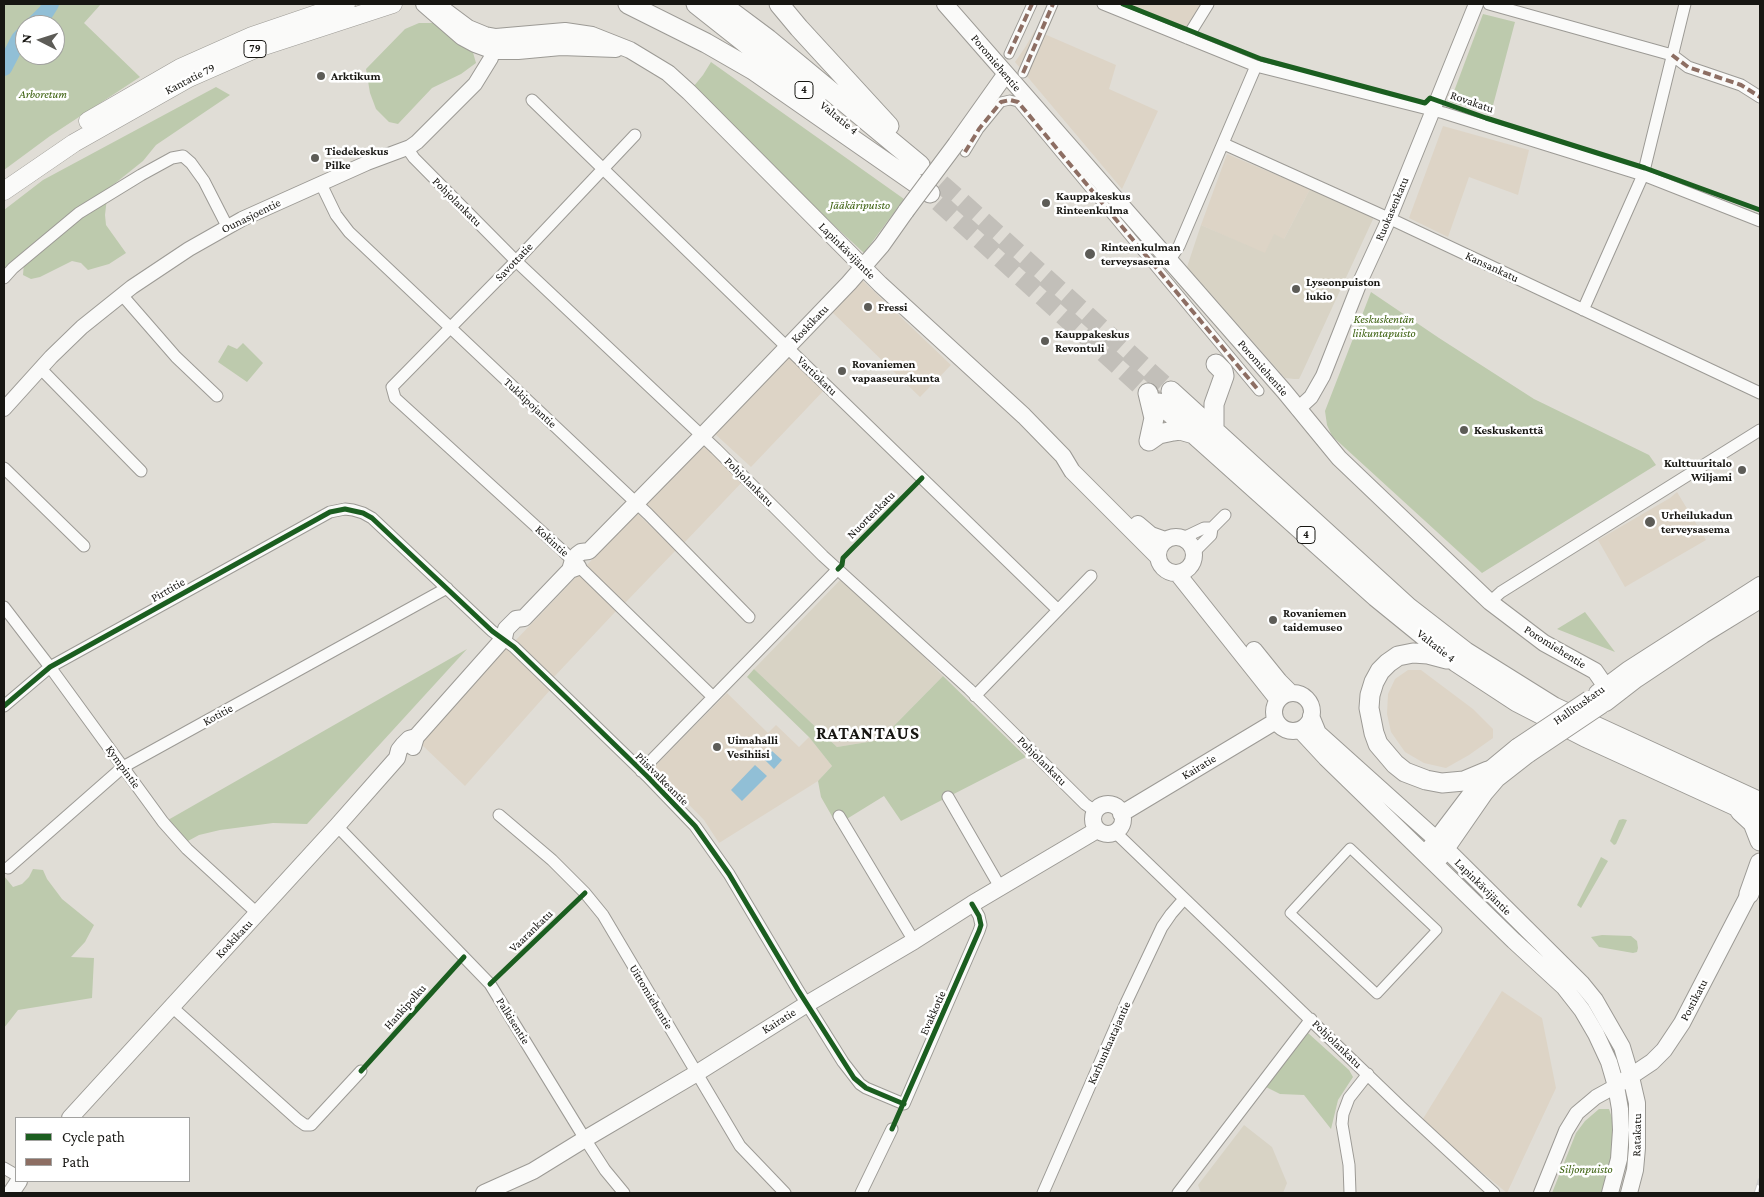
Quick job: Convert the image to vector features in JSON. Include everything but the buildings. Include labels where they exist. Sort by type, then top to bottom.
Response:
[{"type":"highway","points":[[628,4],[706,43],[753,70],[930,193]]},
{"type":"highway","name":"Valtatie 4","points":[[696,4],[918,168]]},
{"type":"highway","name":"Valtatie 4","points":[[722,4],[768,38],[918,168]]},
{"type":"highway","points":[[779,4],[918,168]]},
{"type":"highway","points":[[1194,434],[1180,430],[1173,431],[1159,434],[1149,441],[1154,418],[1163,395],[1196,399],[1206,395],[1213,387],[1217,376],[1216,364],[1223,371],[1224,376],[1214,404],[1214,430]]},
{"type":"highway","name":"Valtatie 4","points":[[1163,395],[1214,430],[1408,607],[1466,652],[1554,707],[1737,799],[1760,817]]},
{"type":"highway","name":"Valtatie 4","points":[[1163,395],[1194,434],[1376,598],[1456,662],[1517,702],[1568,729],[1737,799],[1760,802]]},
{"type":"highway","points":[[1456,662],[1428,654],[1413,653],[1398,656],[1388,662],[1374,682],[1370,695],[1369,708],[1374,734],[1378,744],[1395,764],[1405,772],[1426,780],[1442,783],[1464,781],[1488,770]]},
{"type":"highway","points":[[1760,788],[1737,799],[1752,823],[1760,841]]},
{"type":"highway","points":[[1750,894],[1760,863]]},
{"type":"highway","points":[[1750,894],[1760,878]]},
{"type":"main road","name":"Kantatie 79","points":[[4,186],[69,133],[113,105],[173,72],[252,36],[346,4]]},
{"type":"main road","name":"Kantatie 79","points":[[4,191],[74,143],[189,78],[255,49],[393,4]]},
{"type":"main road","name":"Lapinkävijäntie","points":[[424,4],[462,37],[475,44],[495,44]]},
{"type":"main road","name":"Lapinkävijäntie","points":[[436,4],[449,9],[495,44],[518,51],[561,47],[601,47],[630,50],[668,73],[863,266],[1001,394],[1063,456],[1072,471],[1158,557]]},
{"type":"main road","name":"Poromiehentie","points":[[945,4],[1298,409],[1338,458],[1490,602],[1544,643],[1595,671],[1602,697]]},
{"type":"main road","name":"Koskikatu","points":[[71,1117],[258,914],[397,758],[405,756],[409,752],[414,746],[416,737],[504,638],[513,636],[523,626],[524,618],[574,565],[588,558],[588,551],[849,283],[882,244],[906,211],[960,148],[1005,74]]},
{"type":"main road","name":"Lapinkävijäntie","points":[[1063,456],[1078,464],[1128,515],[1151,535],[1165,540]]},
{"type":"main road","points":[[1174,537],[1183,538],[1190,543],[1194,552],[1193,562],[1182,571],[1168,571],[1163,568],[1158,557],[1159,548],[1165,540],[1174,537]]},
{"type":"main road","points":[[1182,571],[1284,696]]},
{"type":"main road","name":"Hallituskatu","points":[[1602,697],[1629,669],[1760,585]]},
{"type":"main road","name":"Hallituskatu","points":[[1442,846],[1488,770],[1523,751],[1602,697],[1637,679],[1760,600]]},
{"type":"main road","points":[[1302,695],[1308,700],[1312,708],[1307,724],[1300,730],[1286,730],[1276,721],[1274,710],[1284,696],[1302,695]]},
{"type":"main road","name":"Lapinkävijäntie","points":[[1311,716],[1318,733],[1442,846],[1588,992],[1622,1047],[1631,1076]]},
{"type":"main road","name":"Kairatie","points":[[1121,814],[1276,721]]},
{"type":"main road","name":"Lapinkävijäntie","points":[[1300,730],[1326,758],[1571,995],[1596,1034],[1609,1062],[1616,1086]]},
{"type":"main road","name":"Hallituskatu","points":[[1430,858],[1523,751]]},
{"type":"main road","points":[[1106,804],[1116,806],[1121,814],[1121,826],[1115,832],[1105,834],[1097,830],[1093,821],[1095,811],[1106,804]]},
{"type":"main road","name":"Kairatie","points":[[484,1193],[533,1172],[585,1138],[697,1073],[807,1004],[1097,830]]},
{"type":"main road","name":"Postikatu","points":[[1616,1086],[1652,1062],[1664,1050],[1682,1023],[1750,894]]},
{"type":"main road","name":"Ratakatu","points":[[1629,1193],[1636,1161],[1638,1128],[1638,1110],[1631,1076]]},
{"type":"main road","name":"Ratakatu","points":[[1610,1193],[1618,1166],[1621,1145],[1621,1119],[1616,1086]]},
{"type":"main road","points":[[11,1193],[18,1182]]},
{"type":"street","points":[[1009,54],[1032,4]]},
{"type":"street","points":[[1023,73],[1054,4]]},
{"type":"street","name":"Rovakatu","points":[[1103,4],[1256,66],[1432,110],[1644,175],[1760,221]]},
{"type":"street","points":[[1186,38],[1208,4]]},
{"type":"street","name":"Ruokasenkatu","points":[[1298,409],[1311,397],[1323,376],[1360,282],[1389,219],[1476,4]]},
{"type":"street","points":[[1489,4],[1672,55],[1688,66],[1741,85],[1760,97]]},
{"type":"street","points":[[1583,310],[1644,175],[1685,4]]},
{"type":"street","name":"Ounasjoentie","points":[[4,409],[82,327],[122,295],[189,249],[227,226],[417,142],[476,84],[487,67],[495,44]]},
{"type":"street","points":[[1169,260],[1179,246],[1256,66]]},
{"type":"street","name":"Vartiokatu","points":[[532,100],[1058,610]]},
{"type":"street","name":"Koskikatu","points":[[960,148],[979,129],[1001,102],[1010,100],[1018,102]]},
{"type":"street","name":"Poromiehentie","points":[[1018,102],[1259,391]]},
{"type":"street","name":"Savottatie","points":[[392,387],[516,261],[634,135]]},
{"type":"street","name":"Kansankatu","points":[[1224,144],[1760,393]]},
{"type":"street","name":"Pohjolankatu","points":[[407,148],[414,158],[516,261],[702,436],[838,569],[975,696],[1085,804],[1095,811]]},
{"type":"street","points":[[4,278],[13,268],[79,213],[172,158],[184,156],[191,163],[204,182],[227,226]]},
{"type":"street","name":"Tukkipojantie","points":[[321,184],[336,215],[349,232],[636,502],[749,617]]},
{"type":"street","points":[[122,295],[176,358],[217,396]]},
{"type":"street","points":[[41,369],[141,471]]},
{"type":"street","name":"Kokintie","points":[[392,387],[394,398],[713,696]]},
{"type":"street","points":[[1490,602],[1506,589],[1760,430]]},
{"type":"street","points":[[4,468],[84,546]]},
{"type":"street","name":"Pirttitie","points":[[4,706],[50,667],[330,512],[344,509],[352,510]]},
{"type":"street","name":"Piisivalkeantie","points":[[352,510],[372,518],[492,631],[504,638],[695,826],[717,856],[843,1062],[860,1084],[904,1104]]},
{"type":"street","points":[[1194,552],[1211,535],[1212,528],[1225,514]]},
{"type":"street","points":[[1183,538],[1204,528],[1212,528]]},
{"type":"street","points":[[641,771],[838,569]]},
{"type":"street","points":[[975,696],[1091,576]]},
{"type":"street","name":"Kotitie","points":[[8,868],[124,768],[446,588]]},
{"type":"street","name":"Kympintie","points":[[4,607],[163,822],[187,849],[258,914]]},
{"type":"street","points":[[948,797],[1000,888]]},
{"type":"street","name":"Uittomiehentie","points":[[499,815],[552,860],[585,893],[603,915],[740,1146],[785,1193]]},
{"type":"street","points":[[840,816],[914,941]]},
{"type":"street","name":"Palkisentie","points":[[337,826],[490,984],[605,1170],[624,1193]]},
{"type":"street","name":"Pohjolankatu","points":[[1115,832],[1494,1193]]},
{"type":"street","points":[[1350,848],[1437,930],[1377,994],[1290,913],[1350,848]]},
{"type":"street","name":"Karhunkaatajantie","points":[[1042,1193],[1126,1003],[1162,928],[1176,906],[1184,899]]},
{"type":"street","name":"Evakkotie","points":[[904,1104],[979,931],[981,925],[979,916],[972,904]]},
{"type":"street","points":[[172,1007],[305,1125],[311,1125],[361,1071]]},
{"type":"street","points":[[1178,1193],[1311,1019]]},
{"type":"street","points":[[1350,1193],[1349,1165],[1342,1124],[1343,1114],[1349,1098],[1368,1074]]},
{"type":"street","points":[[1541,1193],[1566,1132],[1577,1113],[1596,1097],[1616,1086]]},
{"type":"street","points":[[861,1193],[892,1129]]},
{"type":"street","points":[[4,1168],[15,1174]]},
{"type":"shaded area","points":[[1116,4],[1204,4],[1186,32]]},
{"type":"shaded area","points":[[1035,30],[1116,65],[1109,89],[1158,111],[1122,189],[1015,62]]},
{"type":"shaded area","points":[[1443,126],[1529,150],[1518,195],[1469,177],[1448,237],[1409,218]]},
{"type":"shaded area","points":[[1227,154],[1310,189],[1284,239],[1265,254],[1201,225]]},
{"type":"shaded area","name":"Lyseonpuiston lukio","points":[[1310,189],[1374,217],[1302,373],[1299,379],[1294,379],[1285,378],[1187,267],[1201,225],[1265,253],[1274,234],[1284,239]]},
{"type":"shaded area","points":[[862,280],[951,365],[920,397],[832,312]]},
{"type":"shaded area","points":[[791,353],[827,387],[751,467],[714,433]]},
{"type":"shaded area","points":[[706,441],[745,479],[684,543],[644,505]]},
{"type":"shaded area","points":[[1677,492],[1706,540],[1625,587],[1598,540]]},
{"type":"shaded area","points":[[637,513],[676,550],[625,603],[586,566]]},
{"type":"shaded area","points":[[579,574],[617,610],[553,678],[515,641]]},
{"type":"shaded area","points":[[844,576],[943,676],[880,740],[837,747],[754,669]]},
{"type":"shaded area","points":[[506,646],[551,689],[465,786],[420,743]]},
{"type":"shaded area","points":[[1408,670],[1421,670],[1473,709],[1493,729],[1493,738],[1446,768],[1424,763],[1405,752],[1391,732],[1387,714],[1388,694],[1395,679]]},
{"type":"shaded area","points":[[727,693],[768,733],[776,725],[799,747],[809,737],[832,766],[818,781],[719,843],[704,820],[653,768]]},
{"type":"shaded area","points":[[1502,991],[1542,1018],[1556,1088],[1507,1193],[1421,1122]]},
{"type":"shaded area","points":[[1244,1125],[1272,1147],[1287,1183],[1283,1193],[1201,1193],[1198,1185]]},
{"type":"green space","name":"Arboretum","points":[[4,4],[101,4],[84,23],[140,77],[50,136],[4,170]]},
{"type":"green space","points":[[1483,14],[1515,22],[1491,113],[1450,102]]},
{"type":"green space","points":[[419,23],[437,23],[472,49],[476,63],[461,74],[432,88],[398,124],[389,122],[376,109],[370,93],[366,69],[405,29]]},
{"type":"green space","name":"Jääkäripuisto","points":[[711,62],[904,199],[864,253],[689,92]]},
{"type":"green space","points":[[216,87],[230,95],[156,145],[143,161],[108,189],[105,215],[106,225],[126,253],[109,264],[88,270],[81,263],[72,261],[40,277],[31,279],[23,275],[25,250],[4,271],[4,210],[43,180]]},
{"type":"green space","name":"Keskuskenttä","points":[[1371,292],[1534,399],[1649,455],[1656,465],[1482,573],[1332,436],[1327,425],[1325,411]]},
{"type":"green space","points":[[243,343],[263,363],[247,382],[218,362],[228,345],[237,349]]},
{"type":"green space","points":[[1585,612],[1615,652],[1557,629]]},
{"type":"green space","points":[[467,649],[307,824],[273,823],[220,830],[199,835],[188,841],[168,820]]},
{"type":"green space","points":[[754,669],[837,747],[880,740],[943,676],[1026,757],[901,821],[884,796],[837,825],[821,797],[818,781],[832,766],[809,737],[747,677]]},
{"type":"green space","points":[[1619,820],[1627,820],[1614,845],[1610,841]]},
{"type":"green space","points":[[1601,857],[1608,861],[1581,908],[1577,905]]},
{"type":"green space","points":[[33,869],[43,870],[47,879],[62,899],[94,925],[85,942],[71,957],[94,958],[92,998],[18,1010],[4,1028],[4,876],[13,887],[22,884],[29,877]]},
{"type":"green space","points":[[1602,935],[1631,936],[1637,941],[1637,952],[1633,953],[1599,947],[1591,937]]},
{"type":"green space","points":[[1308,1033],[1349,1070],[1353,1077],[1338,1100],[1331,1129],[1304,1095],[1280,1094],[1266,1087]]},
{"type":"green space","name":"Siljonpuisto","points":[[1599,1109],[1609,1109],[1614,1124],[1614,1152],[1603,1193],[1552,1193],[1576,1133],[1585,1121]]},
{"type":"water","points":[[772,751],[782,760],[774,769],[764,759]]},
{"type":"water","points":[[755,765],[767,776],[742,801],[731,790]]},
{"type":"waterway","points":[[43,15],[51,4]]},
{"type":"waterway","points":[[4,68],[15,47]]},
{"type":"tunnel","points":[[920,165],[1171,391]]},
{"type":"tunnel","points":[[918,183],[1159,403]]},
{"type":"railway","points":[[1756,1193],[1760,1180]]},
{"type":"marked path","points":[[1009,54],[1032,4]]},
{"type":"marked path","points":[[1023,73],[1053,4]]},
{"type":"marked path","points":[[1672,55],[1688,67],[1741,85],[1760,97]]},
{"type":"marked path","points":[[965,152],[979,129],[1001,102],[1010,100],[1018,102],[1259,391]]},
{"type":"cycle path","points":[[1123,4],[1261,59],[1425,103],[1430,98],[1486,118],[1645,168],[1760,210]]},
{"type":"cycle path","name":"Nuortenkatu","points":[[838,569],[842,565],[843,558],[922,478]]},
{"type":"cycle path","points":[[4,706],[50,667],[330,512],[345,509],[363,513],[372,518],[492,631],[514,647],[647,776],[695,826],[729,874],[798,990],[854,1078],[866,1088],[904,1104]]},
{"type":"cycle path","name":"Vaarankatu","points":[[490,984],[585,893]]},
{"type":"cycle path","points":[[892,1129],[979,931],[981,925],[979,916],[972,904]]},
{"type":"cycle path","name":"Hankipolku","points":[[361,1071],[464,957]]},
{"type":"place","name":"Arktikum","points":[[321,76]]},
{"type":"place","name":"Tiedekeskus Pilke","points":[[315,158]]},
{"type":"place","name":"Kauppakeskus Rinteenkulma","points":[[1046,203]]},
{"type":"place","name":"Rinteenkulman terveysasema","points":[[1090,254]]},
{"type":"place","name":"Lyseonpuiston lukio","points":[[1296,289]]},
{"type":"place","name":"Fressi","points":[[868,307]]},
{"type":"place","name":"Kauppakeskus Revontuli","points":[[1045,341]]},
{"type":"place","name":"Rovaniemen vapaaseurakunta","points":[[842,371]]},
{"type":"place","name":"Keskuskenttä","points":[[1464,430]]},
{"type":"place","name":"Kulttuuritalo Wiljami","points":[[1742,470]]},
{"type":"place","name":"Urheilukadun terveysasema","points":[[1650,522]]},
{"type":"place","name":"Rovaniemen taidemuseo","points":[[1273,620]]},
{"type":"place","name":"Uimahalli Vesihiisi","points":[[717,747]]},
{"type":"district","name":"RATANTAUS","points":[[868,733]]},
{"type":"park label","name":"Keskuskentän liikuntapuisto","points":[[1384,326]]}]
